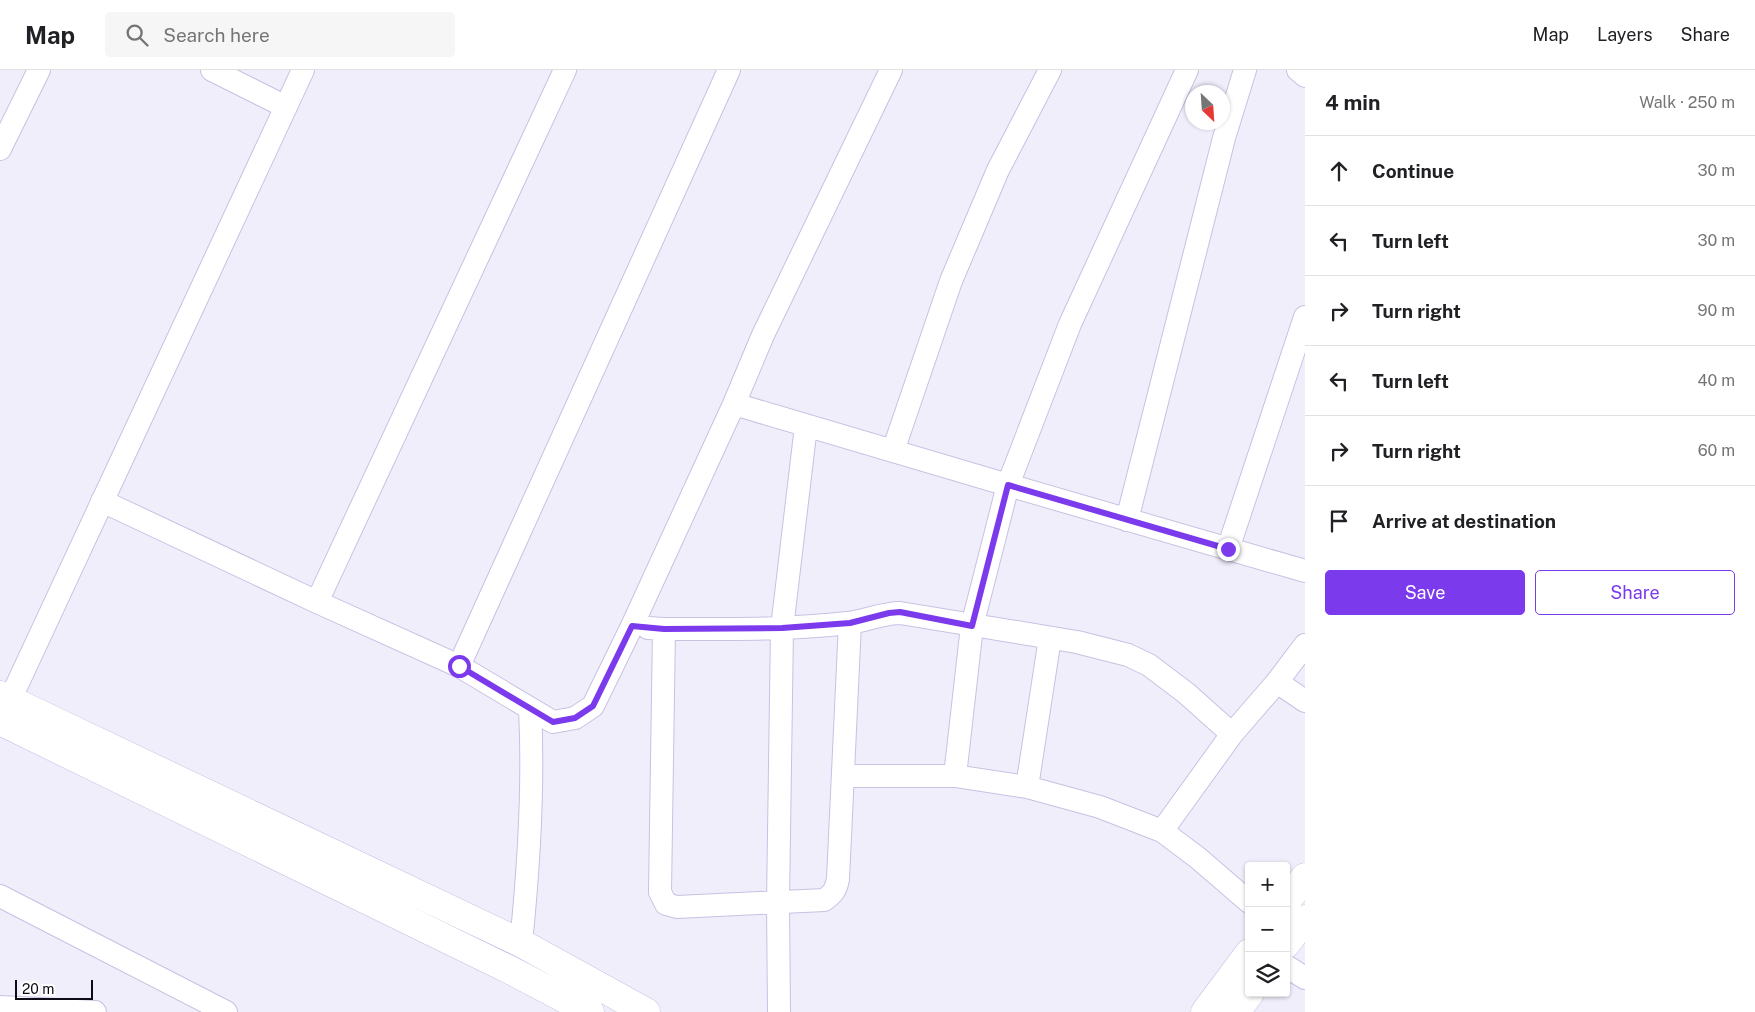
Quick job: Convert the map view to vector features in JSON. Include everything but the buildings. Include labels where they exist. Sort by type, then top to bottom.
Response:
[{"type":"street","points":[[0,149],[39,70]]},
{"type":"street","points":[[212,70],[286,107]]},
{"type":"street","points":[[2,709],[102,502],[303,70]]},
{"type":"street","points":[[317,602],[566,70]]},
{"type":"street","points":[[459,666],[729,70]]},
{"type":"street","points":[[102,502],[459,666],[553,722],[575,718],[593,706],[734,404],[763,335],[891,70]]},
{"type":"street","points":[[893,451],[951,281],[998,170],[1050,70]]},
{"type":"street","points":[[955,776],[972,626],[1008,485],[1070,324],[1187,70]]},
{"type":"street","points":[[1127,520],[1224,138],[1245,70]]},
{"type":"street","points":[[1298,70],[1305,76]]},
{"type":"street","points":[[1228,549],[1305,317]]},
{"type":"street","points":[[734,404],[1305,571]]},
{"type":"street","points":[[779,1012],[778,903],[782,628],[806,426]]},
{"type":"street","points":[[632,626],[664,629],[782,628],[850,623],[900,612],[972,626],[1077,642],[1128,656],[1149,666],[1186,693],[1232,734]]},
{"type":"street","points":[[664,629],[660,892],[666,904],[677,908],[824,900],[836,890],[850,623]]},
{"type":"street","points":[[1027,787],[1050,638]]},
{"type":"street","points":[[1162,831],[1232,734],[1277,682],[1305,645]]},
{"type":"street","points":[[1277,682],[1305,701]]},
{"type":"street","points":[[2,709],[521,943],[646,1012]]},
{"type":"street","points":[[2,709],[590,1012]]},
{"type":"street","points":[[521,943],[528,868],[532,760],[530,709]]},
{"type":"street","points":[[843,776],[955,776],[1027,787],[1100,807],[1162,831],[1198,858],[1245,899]]},
{"type":"street","points":[[1290,897],[1305,877]]},
{"type":"street","points":[[0,896],[226,1012]]},
{"type":"street","points":[[1290,939],[1305,919]]},
{"type":"street","points":[[1205,1012],[1245,958]]},
{"type":"street","points":[[1290,969],[1305,978]]},
{"type":"street","points":[[1236,1012],[1247,997]]},
{"type":"street","points":[[0,1007],[95,1012]]},
{"type":"route","points":[[459,666],[553,722],[575,718],[593,706],[632,626],[664,629],[782,628],[850,623],[900,612],[972,626],[1008,485],[1228,549]]}]
